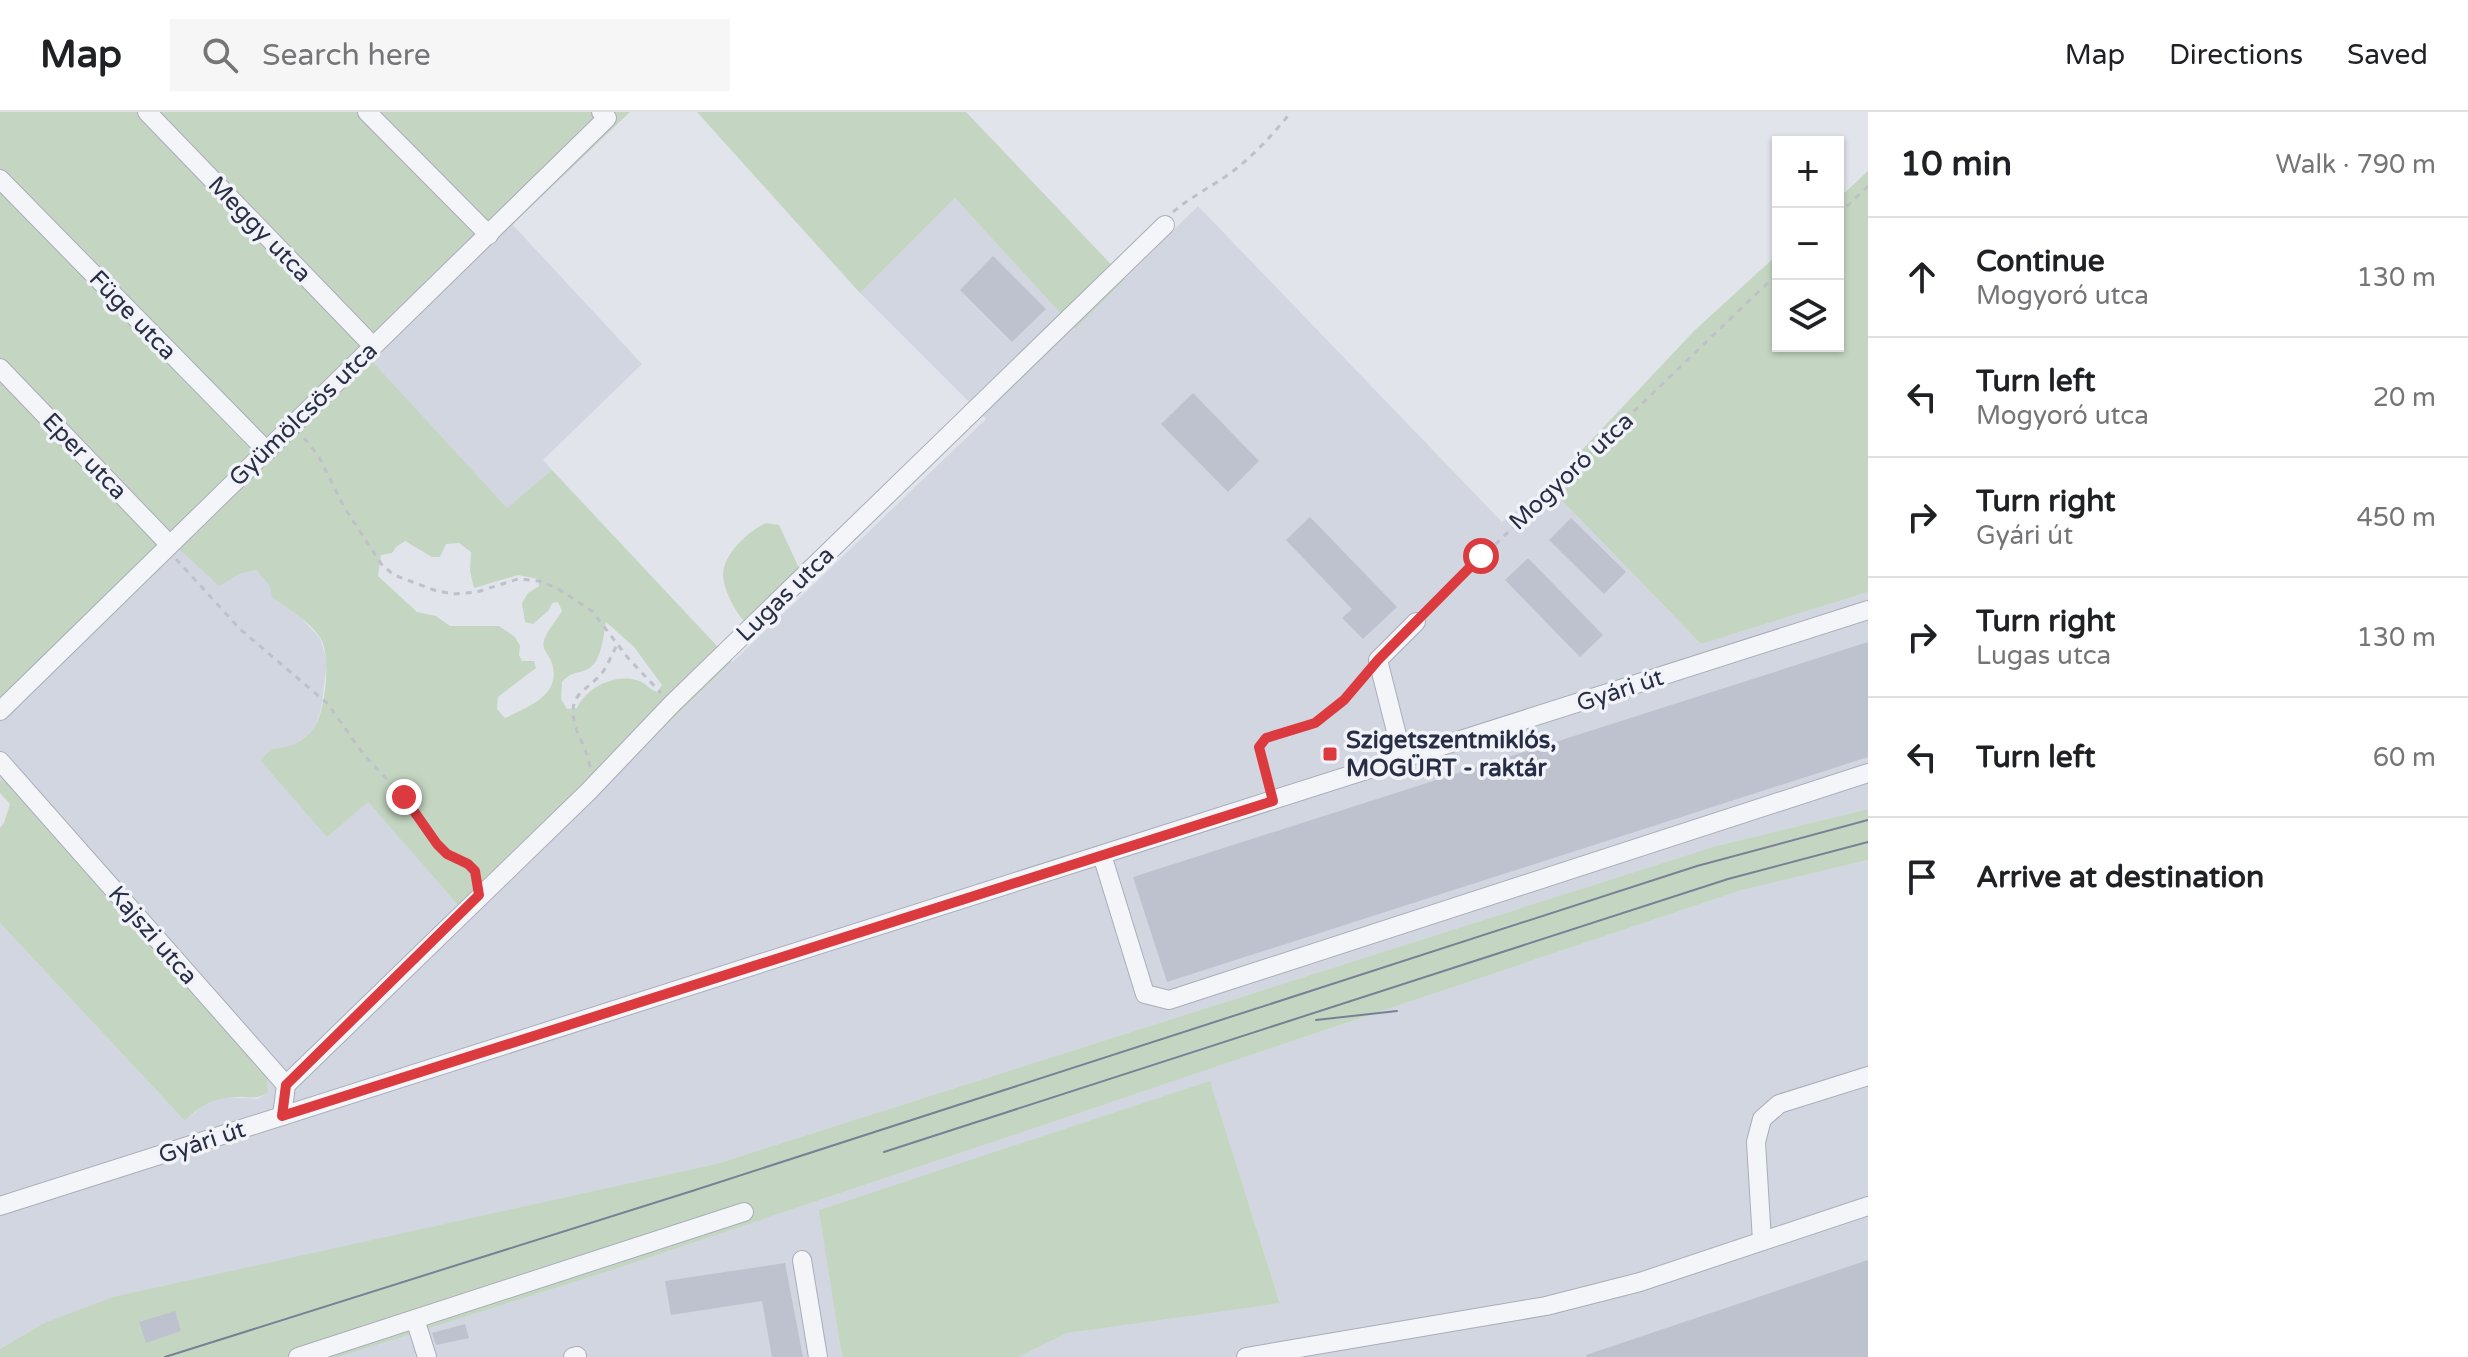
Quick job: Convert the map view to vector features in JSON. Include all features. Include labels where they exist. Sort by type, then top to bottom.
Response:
[{"type":"street","name":"Meggy utca","points":[[147,112],[373,346]]},
{"type":"street","points":[[367,112],[489,235]]},
{"type":"street","name":"Gyümölcsös utca","points":[[0,711],[489,235],[604,115]]},
{"type":"street","name":"Füge utca","points":[[0,179],[267,451]]},
{"type":"street","name":"Lugas utca","points":[[286,1085],[1165,225]]},
{"type":"street","name":"Eper utca","points":[[0,368],[168,546]]},
{"type":"street","name":"Gyári út","points":[[0,1206],[1868,610]]},
{"type":"street","points":[[1403,759],[1378,660],[1416,622]]},
{"type":"street","name":"Kajszi utca","points":[[0,761],[286,1085]]},
{"type":"street","points":[[1102,855],[1145,994],[1169,1000],[1868,773]]},
{"type":"street","points":[[1762,1241],[1756,1142],[1762,1119],[1779,1104],[1868,1076]]},
{"type":"street","points":[[282,1116],[286,1085]]},
{"type":"street","points":[[1246,1357],[1338,1350],[1546,1306],[1640,1282],[1868,1206]]},
{"type":"street","points":[[298,1357],[744,1212]]},
{"type":"street","points":[[802,1260],[818,1357]]},
{"type":"street","points":[[415,1319],[427,1357]]},
{"type":"path","points":[[1165,225],[1175,210],[1247,159],[1270,138],[1291,112]]},
{"type":"path","points":[[1844,209],[1868,186]]},
{"type":"path","name":"Mogyoró utca","points":[[1416,622],[1772,279]]},
{"type":"path","points":[[291,427],[307,440],[318,455],[344,507],[382,565],[394,575],[407,582],[453,594],[477,592],[518,579],[539,581],[557,588],[592,611],[617,644],[672,704]]},
{"type":"path","points":[[168,546],[240,629],[328,704],[352,739],[404,797],[437,844],[475,871],[479,895]]},
{"type":"path","points":[[589,791],[589,759],[576,726],[573,711],[575,698],[602,673],[617,644]]},
{"type":"path","points":[[1273,801],[1259,747],[1266,738],[1315,723],[1344,700],[1378,660]]},
{"type":"shaded area","points":[[955,198],[1075,328],[1198,206],[1502,522],[1548,486],[1701,644],[1868,592],[1868,809],[1716,846],[716,1164],[336,1249],[42,1324],[0,1349],[0,923],[185,1121],[207,1102],[224,1097],[258,1099],[268,1092],[267,1071],[6,777],[0,781],[0,716],[177,546],[219,585],[239,574],[256,570],[320,638],[327,663],[321,709],[313,732],[289,748],[271,749],[260,760],[368,802],[469,915],[986,419],[860,293]]},
{"type":"shaded area","points":[[512,224],[642,364],[543,460],[552,470],[507,509],[371,360]]},
{"type":"shaded area","points":[[1868,860],[1868,1357],[1018,1357],[1068,1333],[1280,1302],[1210,1082],[820,1210],[842,1357],[339,1357],[612,1270],[1742,890]]},
{"type":"green space","points":[[0,112],[630,112],[371,360],[507,508],[552,470],[732,662],[468,916],[368,802],[327,837],[260,760],[271,749],[301,740],[316,725],[326,686],[326,657],[320,637],[304,620],[272,597],[270,586],[256,570],[239,574],[219,586],[177,547],[0,716]],"holes":[[[405,541],[432,557],[440,557],[446,544],[459,543],[471,552],[470,571],[474,588],[518,575],[538,579],[539,586],[528,593],[522,603],[525,622],[533,624],[549,610],[552,603],[558,602],[562,611],[544,642],[554,672],[553,682],[542,698],[505,718],[497,709],[498,697],[536,668],[534,661],[522,661],[515,637],[499,626],[450,626],[436,616],[417,612],[378,576],[381,555],[392,553]],[[606,622],[634,647],[662,685],[657,692],[636,680],[610,681],[587,694],[577,708],[567,709],[561,699],[562,682],[595,662]]]},
{"type":"green space","points":[[697,112],[966,112],[1125,279],[1075,329],[955,198],[860,293]]},
{"type":"green space","points":[[1868,171],[1868,592],[1701,644],[1548,486],[1694,331],[1772,260],[1772,352],[1844,352],[1844,193]]},
{"type":"green space","points":[[766,523],[779,525],[799,568],[796,579],[745,622],[728,594],[724,568],[737,545]]},
{"type":"green space","points":[[6,777],[267,1071],[268,1092],[257,1097],[215,1100],[196,1110],[185,1121],[0,923],[0,828],[10,804],[0,793],[0,781]]},
{"type":"green space","points":[[1868,809],[1868,860],[1742,890],[612,1270],[339,1357],[0,1357],[0,1349],[42,1324],[113,1297],[716,1164],[1716,846]]},
{"type":"green space","points":[[1210,1081],[1280,1303],[1068,1333],[1018,1357],[842,1357],[819,1210]]},
{"type":"building","points":[[993,256],[1046,309],[1012,342],[960,290]]},
{"type":"building","points":[[1193,393],[1259,461],[1228,492],[1161,424]]},
{"type":"building","points":[[1310,517],[1397,607],[1363,639],[1342,618],[1352,609],[1286,540]]},
{"type":"building","points":[[1571,518],[1626,572],[1604,594],[1549,540]]},
{"type":"building","points":[[1528,558],[1603,635],[1580,657],[1505,580]]},
{"type":"building","points":[[1868,642],[1868,757],[1167,982],[1133,877]]},
{"type":"building","points":[[1868,1260],[1868,1357],[1586,1355]]},
{"type":"building","points":[[785,1263],[803,1357],[772,1357],[762,1301],[671,1315],[665,1281]]},
{"type":"building","points":[[175,1311],[181,1331],[146,1343],[139,1322]]},
{"type":"building","points":[[465,1324],[469,1338],[436,1345],[432,1333]]},
{"type":"tram line","points":[[165,1357],[692,1191],[1697,866],[1868,820]]},
{"type":"tram line","points":[[884,1152],[1728,879],[1868,842]]},
{"type":"tram line","points":[[1316,1020],[1397,1011]]},
{"type":"place","name":"Szigetszentmiklós, MOGÜRT - raktár","points":[[1330,754]]},
{"type":"route","points":[[404,797],[437,844],[475,871],[479,895],[286,1085],[282,1116],[1273,801],[1259,747],[1266,738],[1315,723],[1344,700],[1378,660],[1481,556]]}]
